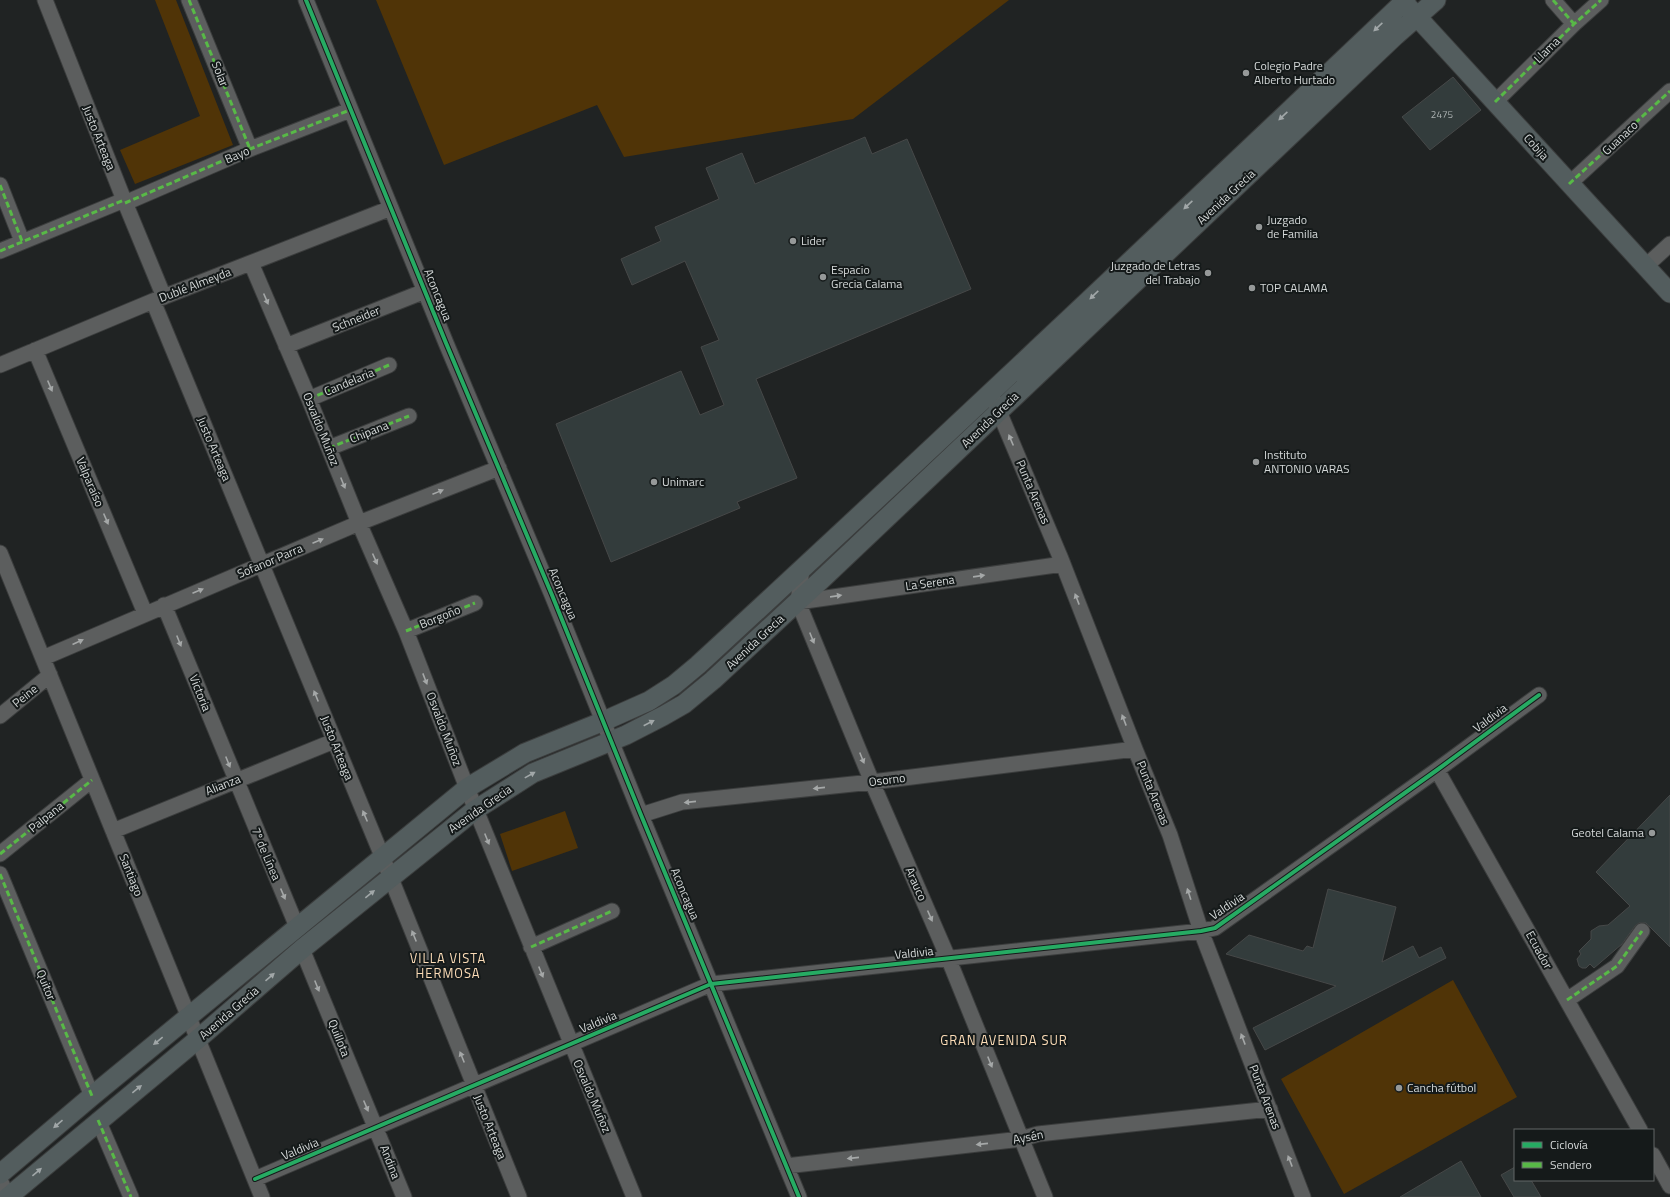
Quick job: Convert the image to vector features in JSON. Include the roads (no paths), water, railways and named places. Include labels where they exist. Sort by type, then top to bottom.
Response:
[{"type":"main road","name":"Avenida Grecia","points":[[8,1197],[98,1120],[198,1039],[302,949],[475,810],[533,773],[612,741],[663,716],[684,704],[714,680],[1417,16],[1436,0]]},
{"type":"main road","name":"Avenida Grecia","points":[[0,1174],[382,856],[467,788],[525,753],[649,701],[674,685],[698,665],[991,394],[1404,1]]},
{"type":"main road","name":"Cobija","points":[[1404,1],[1569,184],[1670,293]]},
{"type":"street","name":"Justo Arteaga","points":[[45,0],[124,201],[159,299],[262,564],[382,856],[473,1086],[519,1197]]},
{"type":"street","name":"Solar","points":[[189,0],[250,149]]},
{"type":"street","name":"Aconcagua","points":[[306,0],[390,208],[604,721],[641,815],[799,1197]]},
{"type":"street","points":[[1553,0],[1574,24]]},
{"type":"street","name":"Llama","points":[[1495,102],[1574,24],[1601,0]]},
{"type":"street","name":"Guanaco","points":[[1569,184],[1670,91]]},
{"type":"street","name":"Bayo","points":[[0,251],[350,110]]},
{"type":"street","points":[[0,185],[22,241]]},
{"type":"street","name":"Dublé Almeyda","points":[[0,365],[159,299],[390,208]]},
{"type":"street","points":[[1646,266],[1670,244]]},
{"type":"street","name":"Osvaldo Muñoz","points":[[251,263],[309,399],[359,523],[406,631],[475,810],[634,1197]]},
{"type":"street","name":"Schneider","points":[[286,346],[425,291]]},
{"type":"street","name":"Valparaíso","points":[[35,350],[145,613]]},
{"type":"street","name":"Candelaria","points":[[309,399],[389,366]]},
{"type":"street","name":"Punta Arenas","points":[[991,394],[1063,564],[1170,836],[1201,931],[1304,1197]]},
{"type":"street","name":"Chipana","points":[[329,448],[409,416]]},
{"type":"street","name":"Sofanor Parra","points":[[43,658],[145,613],[359,523],[499,468]]},
{"type":"street","name":"Santiago","points":[[0,553],[262,1197]]},
{"type":"street","name":"La Serena","points":[[798,602],[1063,564]]},
{"type":"street","name":"Arauco","points":[[802,569],[798,602],[872,782],[949,960],[1045,1197]]},
{"type":"street","name":"Borgoño","points":[[406,631],[474,603]]},
{"type":"street","name":"Victoria","points":[[164,605],[235,780]]},
{"type":"street","name":"Peine","points":[[0,716],[50,675]]},
{"type":"street","name":"Valdivia","points":[[255,1179],[711,984],[949,960],[1201,931],[1215,928],[1437,770],[1539,695]]},
{"type":"street","name":"Alianza","points":[[113,831],[235,780],[334,741]]},
{"type":"street","name":"Osorno","points":[[641,815],[682,802],[872,782],[1135,749]]},
{"type":"street","name":"Ecuador","points":[[1437,770],[1639,1129]]},
{"type":"street","name":"Palpana","points":[[0,854],[92,780]]},
{"type":"street","name":"7º de Línea","points":[[235,780],[297,927]]},
{"type":"street","name":"Quitor","points":[[0,874],[92,1096]]},
{"type":"street","points":[[531,947],[612,911]]},
{"type":"street","points":[[1567,1000],[1616,966],[1642,931]]},
{"type":"street","name":"Quillota","points":[[302,949],[375,1127]]},
{"type":"street","name":"Aysén","points":[[786,1166],[1021,1139],[1038,1134],[1270,1109]]},
{"type":"street","points":[[98,1120],[131,1197]]},
{"type":"street","name":"Andina","points":[[375,1127],[404,1197]]},
{"type":"street","points":[[1654,1157],[1670,1186]]},
{"type":"street","points":[[0,1180],[8,1197]]},
{"type":"place","name":"Colegio Padre Alberto Hurtado","points":[[1246,73]]},
{"type":"place","name":"Juzgado de Familia","points":[[1259,227]]},
{"type":"place","name":"Lider","points":[[793,241]]},
{"type":"place","name":"Juzgado de Letras del Trabajo","points":[[1208,273]]},
{"type":"place","name":"Espacio Grecia Calama","points":[[823,277]]},
{"type":"place","name":"TOP CALAMA","points":[[1252,288]]},
{"type":"place","name":"Instituto ANTONIO VARAS","points":[[1256,462]]},
{"type":"place","name":"Unimarc","points":[[654,482]]},
{"type":"place","name":"Geotel Calama","points":[[1652,833]]},
{"type":"place","name":"Cancha fútbol","points":[[1399,1088]]},
{"type":"district","name":"VILLA VISTA HERMOSA","points":[[448,966]]},
{"type":"district","name":"GRAN AVENIDA SUR","points":[[1004,1040]]}]
